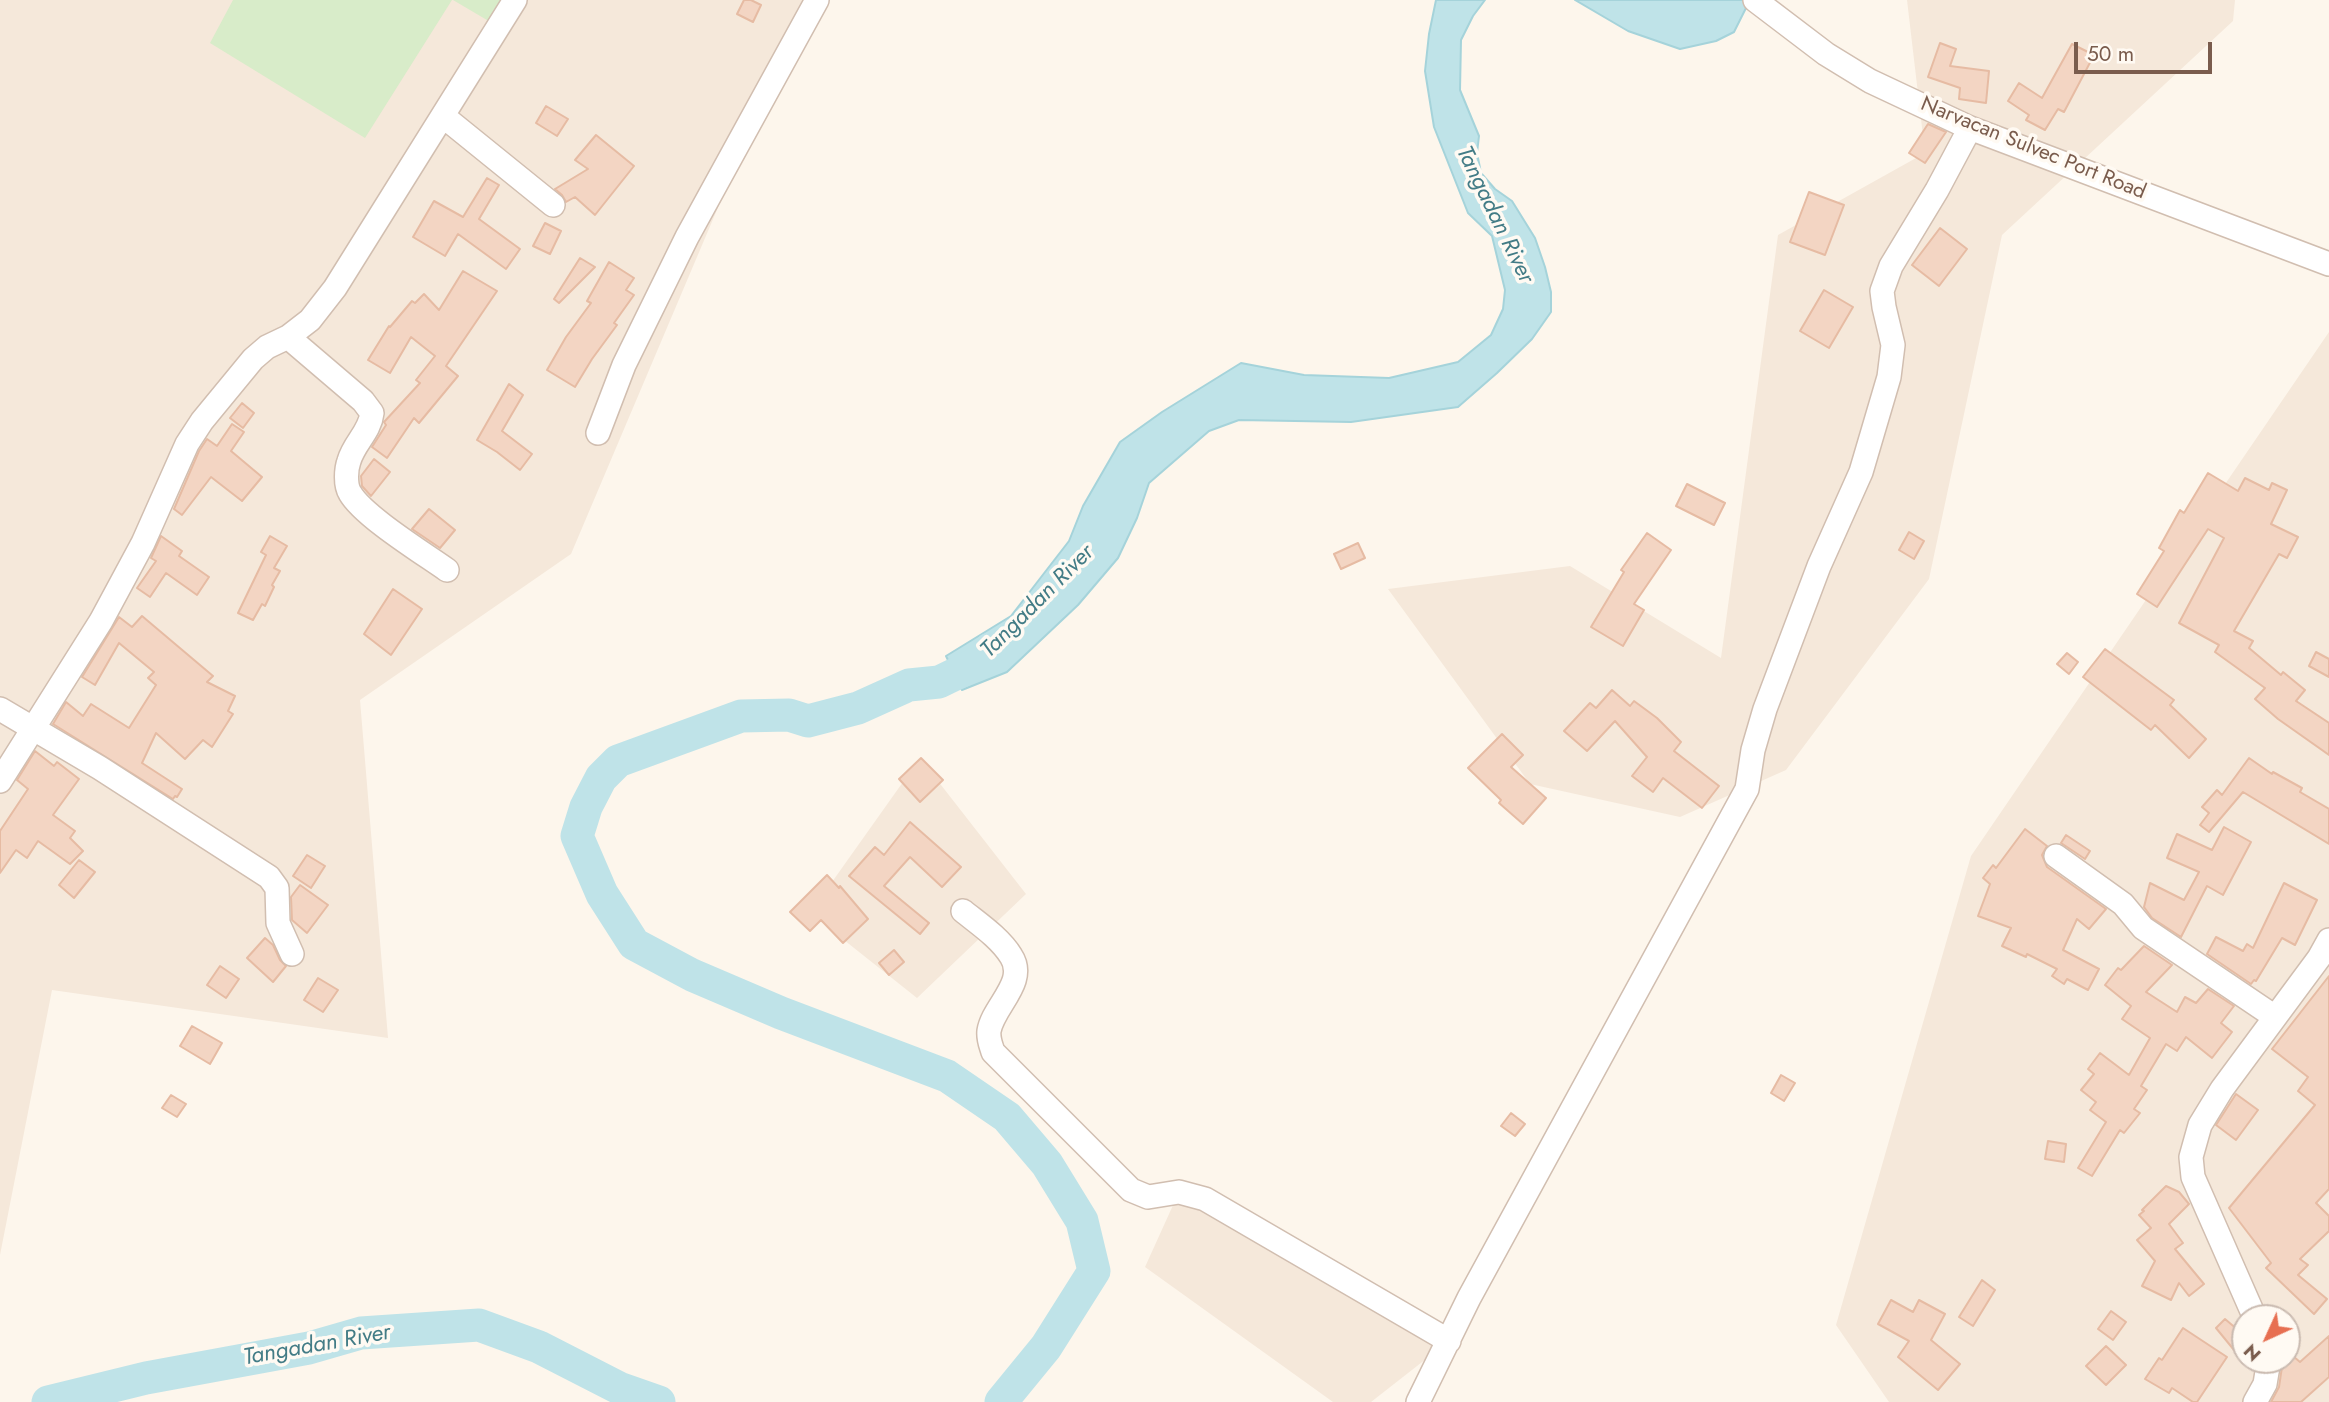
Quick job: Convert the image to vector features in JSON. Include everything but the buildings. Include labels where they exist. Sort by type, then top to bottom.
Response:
[{"type":"street","points":[[0,781],[101,621],[143,542],[187,444],[202,421],[253,359],[267,347],[288,337],[321,308],[515,0]]},
{"type":"street","points":[[598,433],[624,365],[681,249],[817,0]]},
{"type":"street","name":"Narvacan Sulvec Port Road","points":[[1756,0],[1826,54],[1870,81],[1970,128],[2329,264]]},
{"type":"street","points":[[443,116],[553,205]]},
{"type":"street","points":[[1418,1402],[1468,1298],[1748,789],[1752,750],[1766,709],[1819,566],[1861,472],[1889,377],[1893,345],[1882,291],[1892,266],[1970,128]]},
{"type":"street","points":[[288,337],[363,401],[372,413],[371,421],[348,462],[349,492],[366,511],[447,570]]},
{"type":"street","points":[[0,709],[100,768],[269,877],[277,888],[278,923],[292,954]]},
{"type":"street","points":[[2056,856],[2123,904],[2143,928],[2275,1017]]},
{"type":"street","points":[[963,911],[1002,944],[1013,957],[1016,968],[1013,985],[989,1030],[993,1052],[1131,1190],[1148,1197],[1179,1192],[1205,1199],[1449,1341]]},
{"type":"street","points":[[2249,1304],[2193,1177],[2191,1157],[2200,1125],[2222,1090],[2319,958],[2329,940]]},
{"type":"street","points":[[2255,1402],[2265,1384],[2267,1374]]},
{"type":"shaded area","points":[[0,0],[806,0],[571,554],[360,700],[388,1038],[52,990],[0,1255]]},
{"type":"shaded area","points":[[1907,0],[2235,0],[2233,21],[2002,235],[1929,579],[1786,770],[1680,817],[1530,784],[1388,589],[1570,566],[1721,658],[1778,235],[1925,153]]},
{"type":"shaded area","points":[[2329,332],[2329,1402],[1889,1402],[1836,1325],[1971,856]]},
{"type":"shaded area","points":[[920,758],[1026,894],[917,998],[810,913]]},
{"type":"shaded area","points":[[1179,1192],[1449,1341],[1371,1402],[1333,1402],[1145,1267]]},
{"type":"green space","points":[[233,0],[452,0],[365,138],[210,43]]},
{"type":"green space","points":[[453,0],[507,0],[492,23]]},
{"type":"water","points":[[1436,0],[1485,0],[1461,40],[1460,90],[1479,136],[1477,153],[1481,173],[1495,189],[1512,201],[1535,238],[1551,292],[1551,312],[1532,339],[1458,407],[1351,422],[1239,420],[1209,431],[1149,483],[1137,518],[1118,558],[1078,605],[1007,672],[962,690],[946,656],[1011,616],[1069,541],[1083,506],[1120,442],[1162,412],[1241,363],[1304,375],[1389,378],[1458,362],[1491,335],[1503,309],[1505,290],[1492,236],[1468,213],[1434,127],[1425,71]]},
{"type":"water","points":[[1575,0],[1750,0],[1734,32],[1716,41],[1680,49],[1628,31]]},
{"type":"waterway","name":"Tangadan River","points":[[990,649],[976,664],[939,682],[909,685],[858,708],[808,721],[789,715],[741,716],[618,761],[601,778],[586,807],[577,836],[602,894],[634,944],[692,975],[781,1013],[947,1076],[1007,1117],[1047,1164],[1082,1221],[1094,1271],[1046,1347],[1001,1402]]},
{"type":"waterway","name":"Tangadan River","points":[[48,1402],[146,1378],[309,1348],[361,1333],[479,1325],[539,1347],[619,1388],[659,1402]]}]
